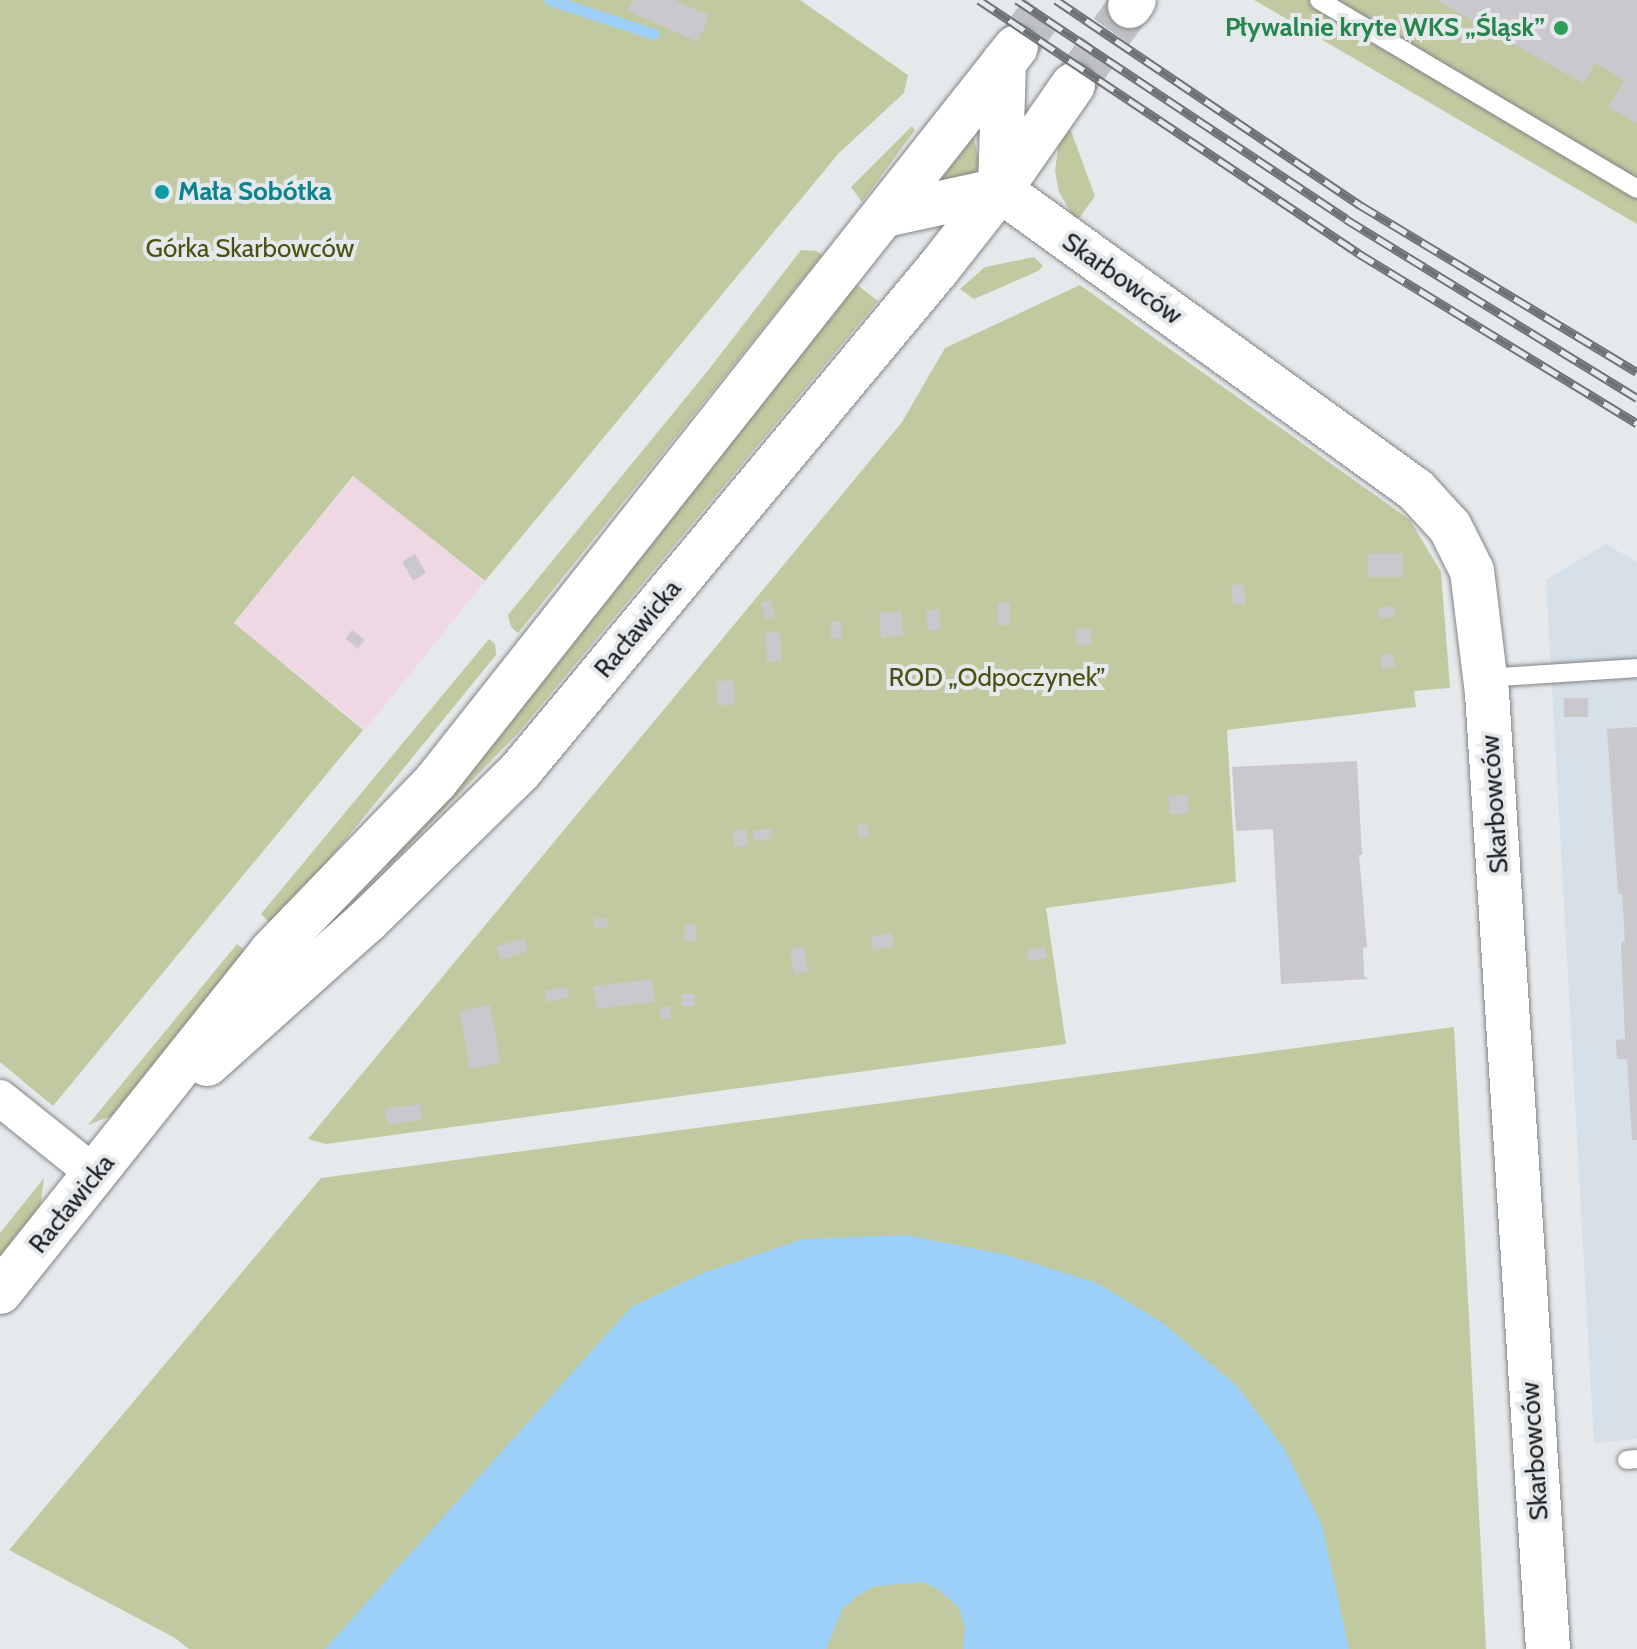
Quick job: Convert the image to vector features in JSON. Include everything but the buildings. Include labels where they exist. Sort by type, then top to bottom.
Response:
[{"type":"street","name":"Racławicka","points":[[0,1292],[271,952],[436,781],[1010,55],[1000,190]]},
{"type":"street","name":"Racławicka","points":[[143,1115],[181,1088],[392,897],[520,771],[1000,190],[1073,85]]},
{"type":"street","points":[[885,215],[1000,190]]},
{"type":"street","name":"Skarbowców","points":[[1000,190],[1427,500],[1450,527],[1472,571],[1486,678],[1548,1649]]},
{"type":"street","points":[[367,850],[365,877],[374,890],[392,897]]},
{"type":"street","points":[[0,1098],[96,1175]]},
{"type":"lane","points":[[1319,0],[1637,189]]},
{"type":"lane","points":[[1486,678],[1637,668]]},
{"type":"shaded area","points":[[354,476],[485,582],[365,729],[234,624]]},
{"type":"shaded area","points":[[1606,544],[1637,562],[1637,1439],[1594,1443],[1546,580]]},
{"type":"green space","name":"Górka Skarbowców","points":[[0,0],[800,0],[908,75],[904,93],[839,153],[485,581],[353,476],[234,623],[363,730],[53,1106],[0,1062]]},
{"type":"green space","points":[[1254,0],[1637,0],[1637,224]]},
{"type":"green space","points":[[912,126],[915,130],[862,202],[851,187]]},
{"type":"green space","points":[[1067,128],[1071,131],[1095,196],[1080,217],[1074,218],[1059,192],[1055,171],[1059,141]]},
{"type":"green space","points":[[973,134],[980,166],[974,175],[934,189]]},
{"type":"green space","points":[[801,250],[816,251],[822,255],[518,633],[511,627],[508,615],[706,373]]},
{"type":"green space","points":[[1034,257],[1043,266],[1038,271],[995,290],[974,299],[960,289],[985,267]]},
{"type":"green space","points":[[852,281],[878,301],[517,734],[389,866],[385,864]]},
{"type":"green space","name":"ROD „Odpoczynek”","points":[[1080,285],[1410,520],[1441,572],[1450,688],[1414,691],[1416,707],[1227,730],[1236,882],[1046,908],[1066,1044],[326,1144],[308,1139],[902,422],[945,348]]},
{"type":"green space","points":[[489,639],[495,644],[496,655],[275,926],[268,921],[261,914]]},
{"type":"green space","points":[[237,944],[251,955],[127,1103],[111,1116],[88,1125]]},
{"type":"green space","points":[[1454,1027],[1486,1649],[189,1649],[175,1638],[9,1550],[321,1178]]},
{"type":"green space","points":[[44,1178],[40,1208],[0,1258],[0,1233]]},
{"type":"water","points":[[906,1235],[1007,1255],[1097,1283],[1163,1323],[1238,1387],[1285,1450],[1322,1525],[1349,1649],[963,1649],[965,1627],[959,1608],[939,1590],[923,1582],[875,1586],[857,1596],[843,1608],[826,1649],[325,1649],[631,1307],[703,1273],[803,1239]]},
{"type":"waterway","points":[[550,0],[654,34]]},
{"type":"tunnel","points":[[1016,47],[1051,0]]},
{"type":"tunnel","points":[[1073,85],[1130,6]]},
{"type":"railway","points":[[979,0],[1358,253],[1637,423]]},
{"type":"railway","points":[[1017,0],[1346,219],[1637,398]]},
{"type":"railway","points":[[1056,0],[1360,205],[1637,372]]},
{"type":"place","name":"Pływalnie kryte WKS „Śląsk”","points":[[1561,28]]},
{"type":"place","name":"Mała Sobótka","points":[[162,192]]}]
